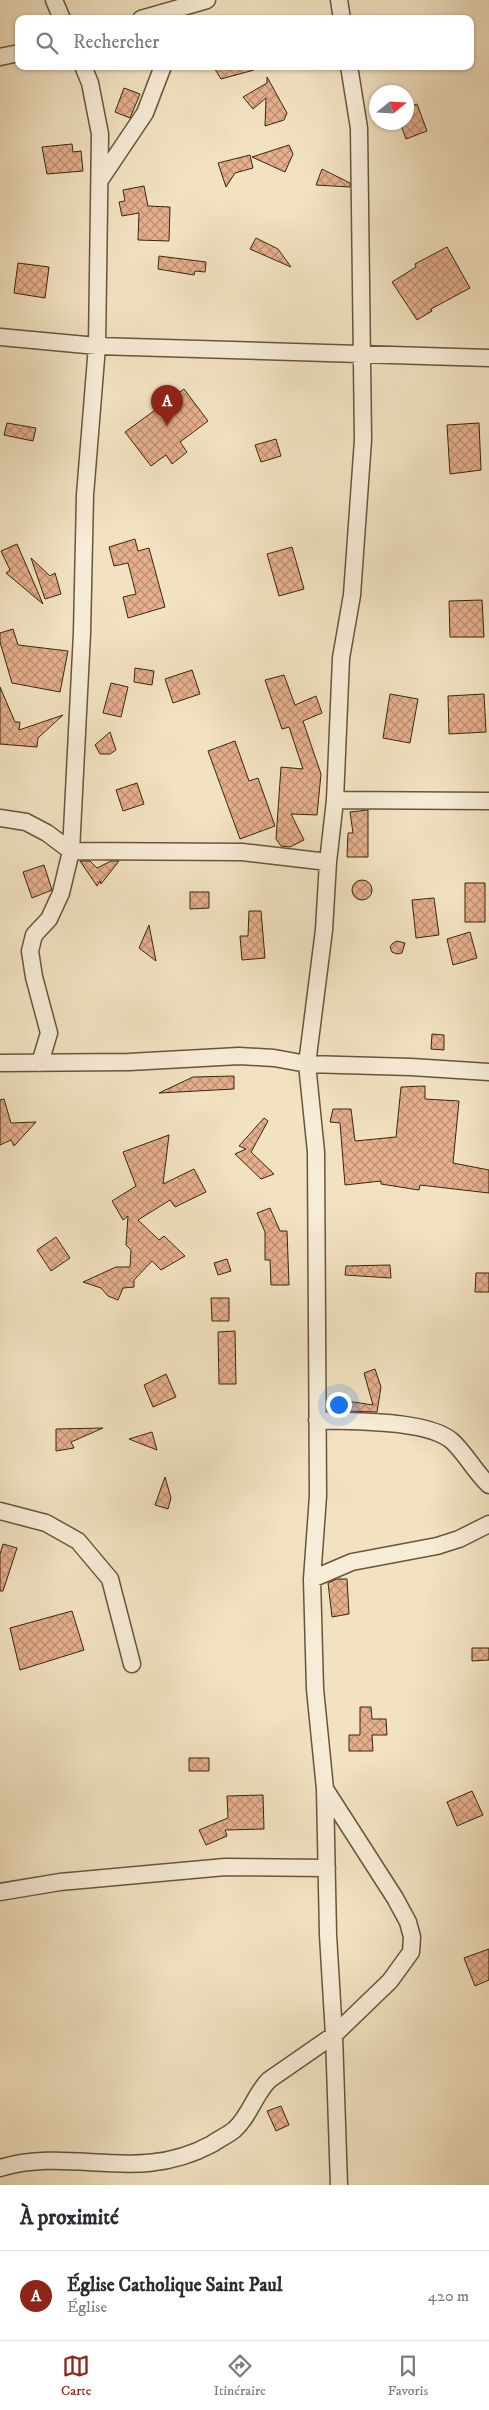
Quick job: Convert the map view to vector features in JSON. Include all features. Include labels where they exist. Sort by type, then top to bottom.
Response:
[{"type":"street","points":[[54,0],[60,15]]},
{"type":"street","points":[[181,14],[208,0]]},
{"type":"street","points":[[339,0],[341,15]]},
{"type":"street","points":[[0,57],[15,54]]},
{"type":"street","points":[[40,1063],[49,1033],[34,977],[30,951],[34,934],[48,919],[61,893],[71,851],[82,633],[85,495],[97,346],[100,134],[98,113],[85,70]]},
{"type":"street","points":[[100,180],[145,113],[161,70]]},
{"type":"street","points":[[338,2185],[325,1789],[315,1689],[312,1579],[318,1496],[316,1152],[306,1064],[324,930],[328,862],[335,800],[341,658],[352,595],[363,440],[359,128],[350,70]]},
{"type":"street","points":[[0,337],[97,346],[362,356],[489,358]]},
{"type":"street","points":[[335,800],[489,801]]},
{"type":"street","points":[[0,818],[26,822],[47,833],[71,851],[242,852],[328,862]]},
{"type":"street","points":[[0,1063],[129,1062],[239,1056],[274,1058],[306,1064],[411,1067],[489,1072]]},
{"type":"street","points":[[317,1420],[408,1425],[434,1432],[451,1440],[489,1485]]},
{"type":"street","points":[[0,1511],[46,1523],[78,1541],[110,1579],[132,1664]]},
{"type":"street","points":[[312,1579],[352,1562],[437,1546],[489,1524]]},
{"type":"street","points":[[0,2168],[16,2163],[47,2161],[132,2166],[162,2163],[185,2157],[232,2131],[243,2121],[260,2090],[268,2080],[334,2035],[390,1981],[411,1952],[412,1937],[408,1922],[395,1898],[325,1789]]},
{"type":"street","points":[[0,1892],[60,1882],[225,1867],[327,1868]]},
{"type":"building","points":[[215,70],[254,70],[221,79]]},
{"type":"building","points":[[267,77],[287,113],[284,120],[265,126],[266,98],[253,109],[243,97],[267,83]]},
{"type":"building","points":[[124,88],[140,94],[130,118],[115,112]]},
{"type":"building","points":[[417,104],[427,131],[406,139],[403,130],[414,130],[414,105]]},
{"type":"building","points":[[72,144],[73,152],[81,151],[83,171],[47,174],[42,147]]},
{"type":"building","points":[[289,145],[293,154],[285,172],[252,157]]},
{"type":"building","points":[[250,155],[253,168],[235,173],[226,187],[218,163]]},
{"type":"building","points":[[322,169],[350,183],[350,187],[316,185]]},
{"type":"building","points":[[144,186],[148,206],[170,207],[169,241],[138,240],[139,213],[122,216],[119,202],[125,201],[123,190]]},
{"type":"building","points":[[256,238],[278,249],[291,267],[250,249]]},
{"type":"building","points":[[447,247],[470,288],[431,309],[432,311],[417,320],[392,282],[416,267],[415,264]]},
{"type":"building","points":[[159,256],[206,262],[205,272],[195,271],[194,275],[158,269]]},
{"type":"building","points":[[18,263],[49,267],[45,298],[14,293]]},
{"type":"building","points":[[184,389],[208,421],[180,442],[187,452],[172,464],[166,455],[151,466],[125,432]]},
{"type":"building","points":[[7,423],[36,428],[33,441],[4,435]]},
{"type":"building","points":[[479,423],[481,470],[450,474],[447,425]]},
{"type":"building","points":[[276,439],[281,456],[261,462],[255,445]]},
{"type":"building","points":[[135,539],[138,551],[149,548],[165,607],[128,618],[123,597],[136,594],[128,563],[114,566],[109,547]]},
{"type":"building","points":[[17,544],[43,604],[6,573],[10,570],[1,551]]},
{"type":"building","points":[[292,547],[304,589],[279,596],[267,554]]},
{"type":"building","points":[[31,558],[50,576],[55,573],[61,594],[45,599]]},
{"type":"building","points":[[482,600],[484,637],[450,637],[449,601]]},
{"type":"building","points":[[13,629],[18,645],[68,651],[60,692],[12,683],[0,642],[0,633]]},
{"type":"building","points":[[135,668],[154,671],[152,685],[134,682]]},
{"type":"building","points":[[192,670],[200,694],[173,703],[165,679]]},
{"type":"building","points":[[284,675],[295,705],[316,696],[322,713],[303,721],[321,774],[317,815],[291,814],[304,840],[290,847],[281,846],[276,839],[281,767],[303,769],[289,727],[282,729],[265,680]]},
{"type":"building","points":[[111,683],[128,687],[121,717],[103,713]]},
{"type":"building","points":[[0,687],[15,722],[20,722],[19,730],[63,715],[38,738],[37,747],[0,744]]},
{"type":"building","points":[[390,694],[418,699],[410,743],[383,738]]},
{"type":"building","points":[[484,694],[486,732],[449,734],[448,696]]},
{"type":"building","points":[[110,732],[116,750],[110,754],[100,754],[95,745]]},
{"type":"building","points":[[235,741],[249,781],[258,778],[275,826],[240,839],[208,751]]},
{"type":"building","points":[[137,783],[144,804],[123,811],[116,790]]},
{"type":"building","points":[[368,810],[368,857],[347,857],[348,833],[353,833],[350,812]]},
{"type":"building","points":[[80,861],[90,861],[97,868],[111,861],[119,861],[101,884],[100,881],[97,886]]},
{"type":"building","points":[[44,865],[52,890],[32,898],[23,872]]},
{"type":"building","points":[[358,880],[366,880],[372,886],[372,894],[366,900],[358,900],[352,894],[352,886]]},
{"type":"building","points":[[465,883],[485,883],[485,922],[465,922]]},
{"type":"building","points":[[190,892],[209,892],[209,908],[190,909]]},
{"type":"building","points":[[434,898],[439,935],[416,938],[412,900]]},
{"type":"building","points":[[249,911],[261,911],[265,958],[242,960],[240,936],[248,936]]},
{"type":"building","points":[[149,925],[156,961],[139,948]]},
{"type":"building","points":[[470,932],[477,958],[453,965],[447,939]]},
{"type":"building","points":[[397,941],[405,943],[402,953],[397,954],[392,952],[390,947]]},
{"type":"building","points":[[432,1034],[444,1035],[444,1050],[431,1049]]},
{"type":"building","points":[[234,1076],[234,1089],[159,1093],[193,1077]]},
{"type":"building","points":[[425,1086],[425,1099],[459,1101],[453,1163],[489,1170],[489,1193],[420,1185],[419,1190],[381,1184],[381,1181],[345,1185],[340,1123],[330,1122],[333,1109],[351,1109],[355,1141],[396,1137],[401,1087]]},
{"type":"building","points":[[4,1099],[11,1123],[36,1122],[14,1146],[11,1140],[0,1145],[0,1100]]},
{"type":"building","points":[[264,1118],[268,1121],[251,1152],[274,1174],[261,1179],[235,1154],[246,1149],[239,1146]]},
{"type":"building","points":[[169,1135],[163,1184],[194,1169],[206,1192],[175,1207],[170,1200],[138,1220],[159,1240],[164,1236],[185,1256],[161,1270],[152,1261],[134,1280],[134,1287],[123,1288],[118,1300],[108,1296],[101,1288],[83,1282],[116,1267],[130,1267],[131,1250],[126,1245],[128,1216],[123,1220],[112,1201],[136,1186],[123,1152]]},
{"type":"building","points":[[270,1208],[280,1231],[287,1231],[289,1285],[271,1285],[270,1260],[265,1260],[265,1232],[257,1213]]},
{"type":"building","points":[[56,1237],[70,1258],[51,1271],[37,1250]]},
{"type":"building","points":[[227,1259],[231,1271],[218,1275],[214,1263]]},
{"type":"building","points":[[390,1265],[391,1278],[345,1275],[346,1266]]},
{"type":"building","points":[[476,1273],[489,1273],[489,1292],[475,1292]]},
{"type":"building","points":[[211,1298],[229,1298],[229,1321],[212,1321]]},
{"type":"building","points":[[235,1331],[236,1384],[219,1384],[218,1332]]},
{"type":"building","points":[[375,1369],[381,1387],[377,1412],[346,1411],[347,1401],[373,1405],[364,1373]]},
{"type":"building","points":[[166,1374],[176,1397],[153,1407],[144,1385]]},
{"type":"building","points":[[103,1428],[71,1442],[74,1448],[56,1451],[56,1429]]},
{"type":"building","points":[[152,1432],[157,1450],[129,1439]]},
{"type":"building","points":[[165,1477],[171,1498],[168,1509],[155,1505]]},
{"type":"building","points":[[3,1544],[17,1548],[3,1591],[0,1591],[0,1554]]},
{"type":"building","points":[[337,1579],[347,1579],[349,1614],[332,1617],[328,1583]]},
{"type":"building","points":[[72,1611],[84,1650],[20,1670],[10,1628]]},
{"type":"building","points":[[472,1648],[489,1648],[489,1660],[472,1661]]},
{"type":"building","points":[[360,1707],[371,1707],[372,1719],[386,1719],[387,1735],[372,1735],[373,1751],[349,1751],[349,1735],[360,1735]]},
{"type":"building","points":[[189,1758],[209,1758],[209,1771],[189,1771]]},
{"type":"building","points":[[472,1791],[483,1815],[457,1826],[447,1802]]},
{"type":"building","points":[[263,1795],[264,1829],[225,1830],[227,1836],[206,1845],[199,1830],[228,1818],[227,1796]]},
{"type":"building","points":[[489,1949],[489,1980],[475,1986],[464,1958]]},
{"type":"building","points":[[281,2106],[289,2125],[276,2131],[267,2111]]},
{"type":"place","name":"Église Catholique Saint Paul","points":[[167,426]]}]
